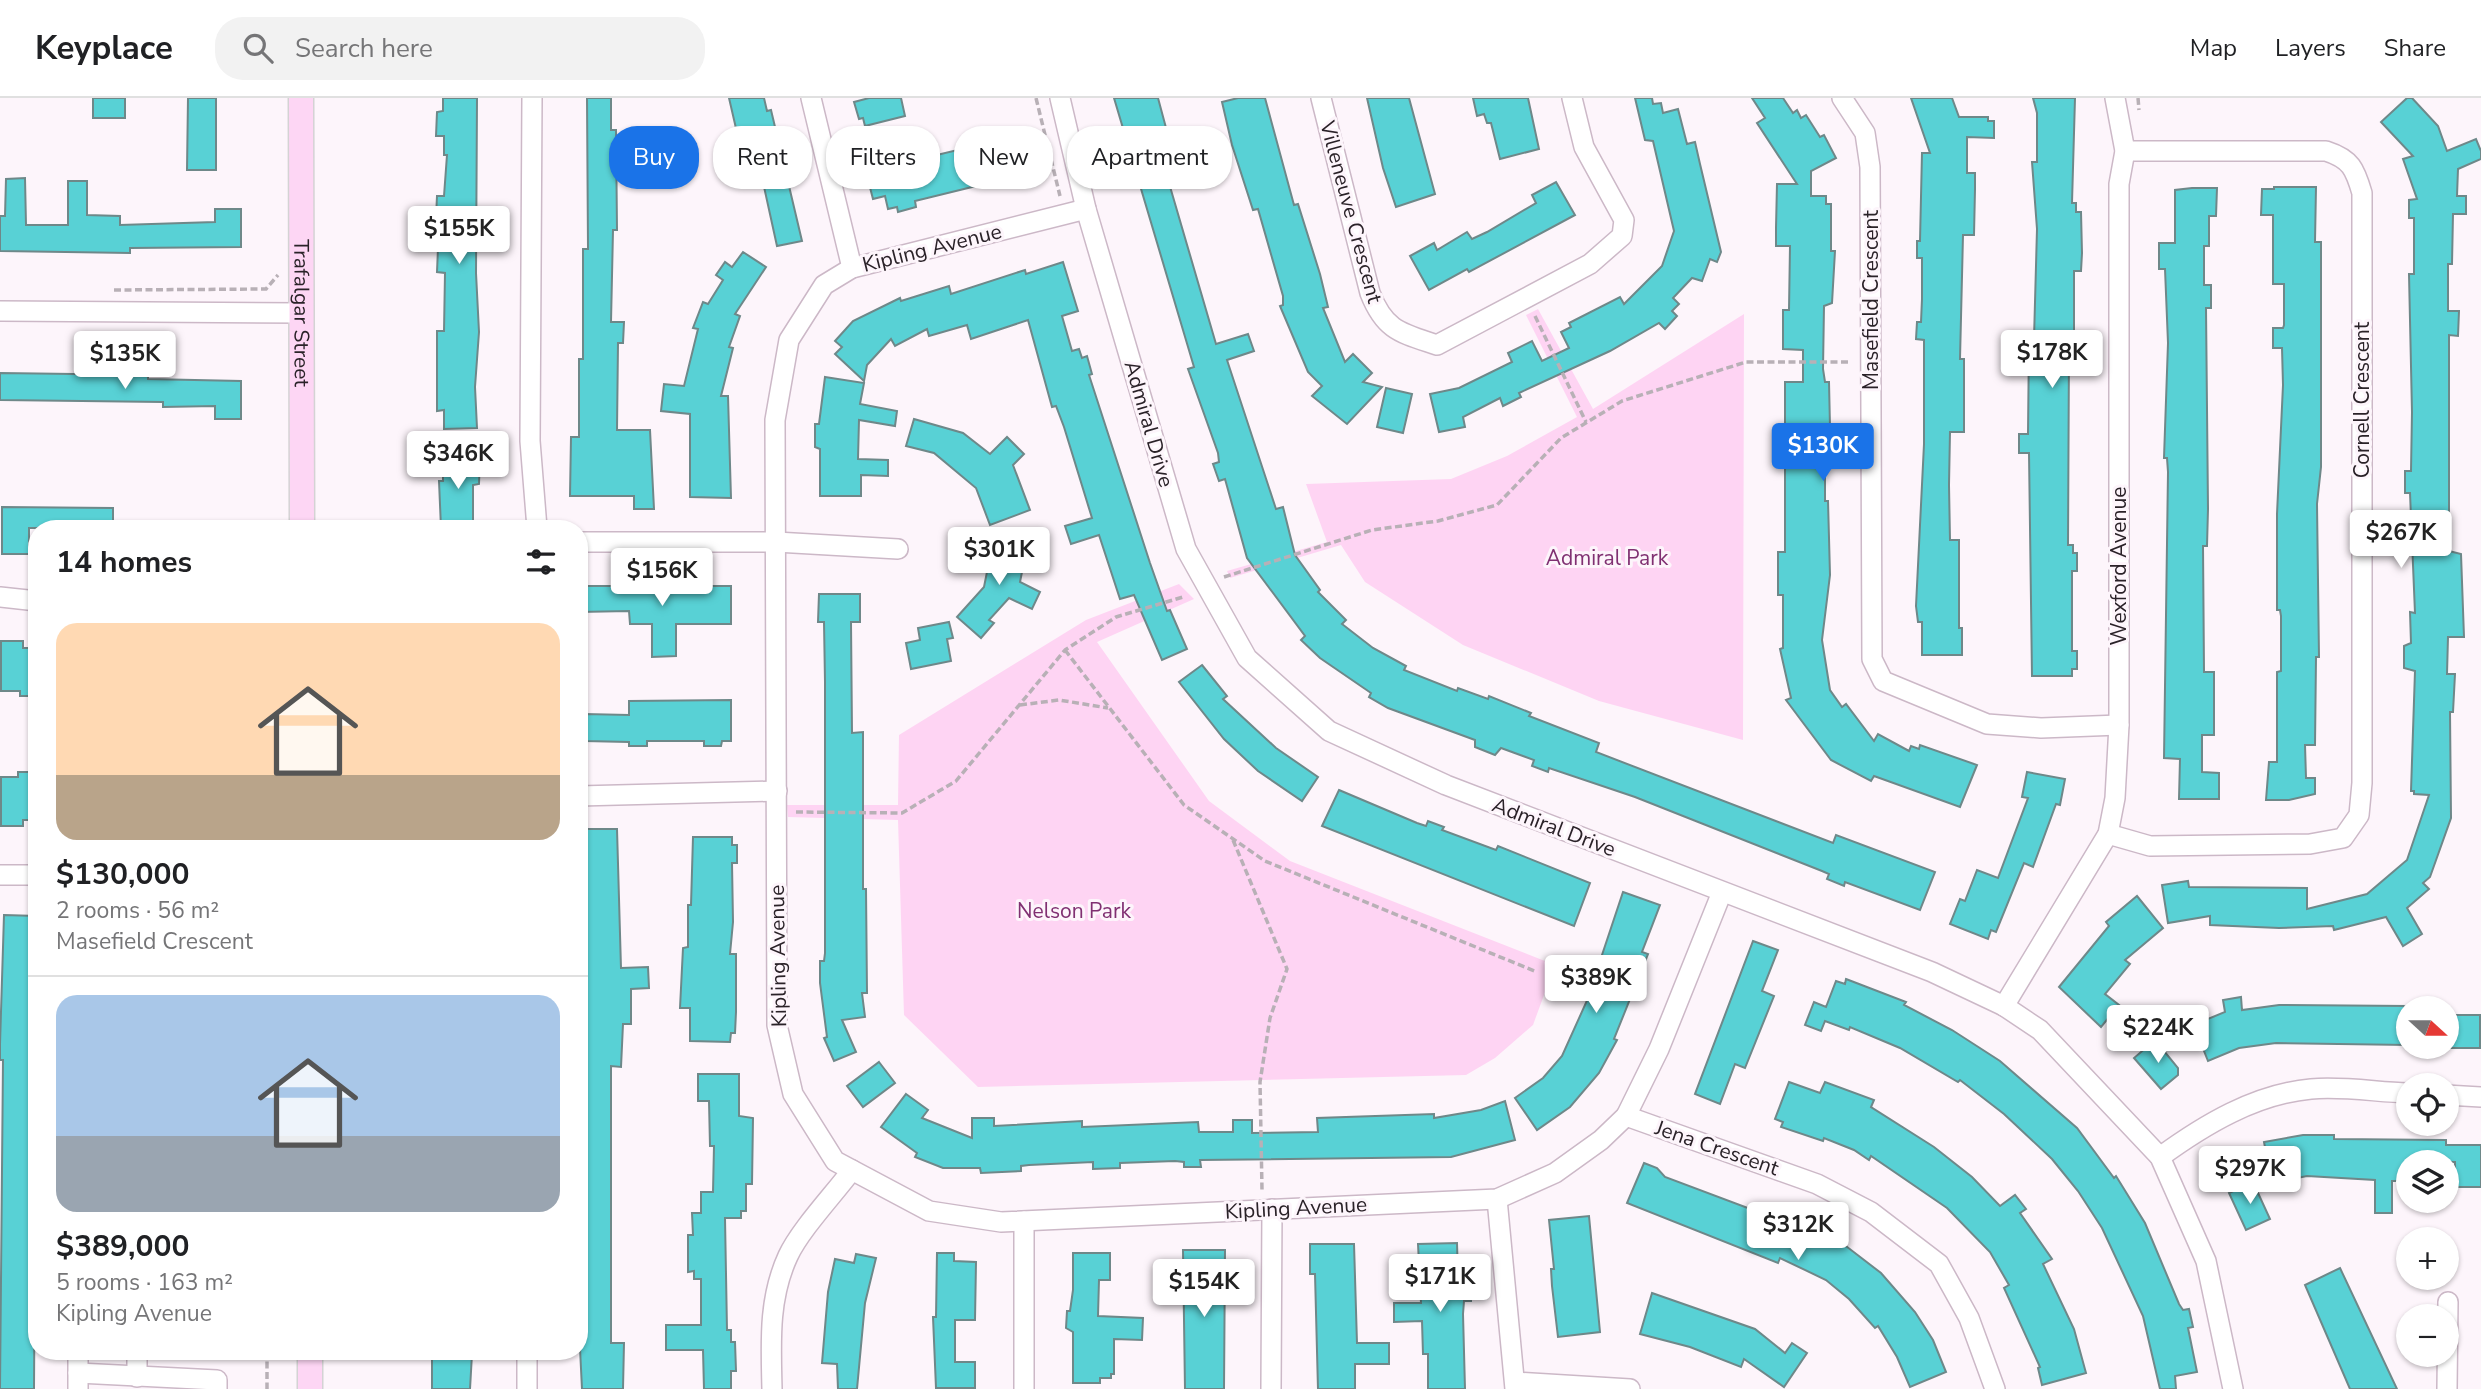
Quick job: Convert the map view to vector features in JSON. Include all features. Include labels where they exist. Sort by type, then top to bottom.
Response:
[{"type":"main road","name":"Trafalgar Street","points":[[301,98],[302,520]]},
{"type":"main road","points":[[310,1360],[310,1389]]},
{"type":"street","points":[[533,98],[530,441],[536,520]]},
{"type":"street","points":[[811,98],[852,268]]},
{"type":"street","name":"Admiral Drive","points":[[1060,98],[1086,209],[1186,549],[1247,658],[1329,732],[1446,785],[1932,972],[2004,1006],[2040,1030],[2160,1157],[2206,1261],[2233,1389]]},
{"type":"street","name":"Villeneuve Crescent","points":[[1321,98],[1370,293],[1378,314],[1397,332],[1437,345],[1590,264],[1622,236],[1624,220],[1584,147],[1572,98]]},
{"type":"street","name":"Masefield Crescent","points":[[1842,98],[1864,133],[1870,167],[1872,659],[1883,681],[1987,724],[2041,728],[2119,725]]},
{"type":"street","name":"Wexford Avenue","points":[[2004,1006],[2108,834],[2115,798],[2119,725],[2119,184],[2124,151],[2115,98]]},
{"type":"street","name":"Cornell Crescent","points":[[2108,834],[2150,846],[2310,844],[2343,838],[2359,815],[2362,783],[2362,193],[2355,166],[2343,156],[2326,150],[2124,151]]},
{"type":"street","name":"Kipling Avenue","points":[[1086,209],[852,268],[824,285],[789,340],[775,420],[777,1025],[793,1094],[835,1161],[929,1211],[1002,1222],[1497,1199],[1555,1173],[1601,1140],[1626,1116],[1659,1049],[1722,892]]},
{"type":"street","points":[[0,311],[301,313]]},
{"type":"street","points":[[588,542],[776,542],[898,549]]},
{"type":"street","points":[[0,597],[28,600]]},
{"type":"street","points":[[588,796],[777,791]]},
{"type":"street","points":[[0,875],[28,875]]},
{"type":"street","points":[[2160,1157],[2204,1125],[2272,1096],[2311,1089],[2396,1093]]},
{"type":"street","points":[[2459,1096],[2481,1097]]},
{"type":"street","name":"Jena Crescent","points":[[1626,1116],[1817,1184],[1871,1212],[1939,1264],[1969,1318],[1995,1389]]},
{"type":"street","points":[[772,1389],[770,1324],[778,1281],[789,1254],[852,1170]]},
{"type":"street","points":[[1497,1199],[1515,1386],[1630,1389]]},
{"type":"street","points":[[1271,1389],[1272,1209]]},
{"type":"street","points":[[1024,1221],[1024,1389]]},
{"type":"street","points":[[2447,1389],[2448,1302]]},
{"type":"street","points":[[78,1360],[78,1381],[137,1377],[217,1380],[217,1389]]},
{"type":"street","points":[[137,1360],[137,1377]]},
{"type":"street","points":[[527,1360],[527,1389]]},
{"type":"path","points":[[1036,98],[1060,196]]},
{"type":"path","points":[[107,290],[266,289],[278,278],[278,264]]},
{"type":"path","points":[[1526,298],[1586,423]]},
{"type":"path","points":[[1206,585],[1371,530],[1438,521],[1497,505],[1560,438],[1622,401],[1746,362],[1858,362]]},
{"type":"path","points":[[796,813],[901,813],[956,781],[1065,650],[1116,617],[1184,597]]},
{"type":"path","points":[[1065,650],[1184,805],[1265,861],[1537,972]]},
{"type":"path","points":[[1020,705],[1059,700],[1110,709]]},
{"type":"path","points":[[1233,838],[1287,969],[1270,1018],[1260,1082],[1262,1190]]},
{"type":"path","points":[[267,1360],[267,1389]]},
{"type":"green space","name":"Admiral Park","points":[[1538,309],[1593,409],[1744,314],[1743,740],[1599,701],[1463,645],[1365,582],[1341,545],[1230,578],[1227,571],[1327,542],[1306,484],[1451,479],[1507,456],[1577,417],[1526,315]]},
{"type":"green space","name":"Nelson Park","points":[[1179,584],[1194,599],[1097,642],[1209,801],[1290,861],[1555,965],[1533,1025],[1495,1058],[1466,1075],[978,1087],[904,1015],[898,820],[788,817],[787,805],[898,805],[899,735],[1086,620]]},
{"type":"building","points":[[93,98],[125,98],[125,118],[93,118]]},
{"type":"building","points":[[188,98],[216,98],[216,170],[187,170]]},
{"type":"building","points":[[443,98],[477,98],[477,428],[444,429],[444,410],[437,411],[437,331],[444,331],[445,273],[437,272],[438,248],[444,247],[445,218],[436,218],[437,196],[444,196],[447,155],[444,155],[444,136],[436,136],[437,112],[443,111]]},
{"type":"building","points":[[587,98],[611,98],[609,189],[617,189],[617,230],[613,230],[611,322],[624,322],[623,343],[618,343],[617,430],[650,430],[654,509],[634,509],[634,496],[570,496],[571,437],[579,437],[579,359],[583,359],[583,249],[588,249]]},
{"type":"building","points":[[729,98],[764,98],[767,111],[771,110],[775,126],[735,126]]},
{"type":"building","points":[[869,98],[901,98],[905,116],[865,126],[863,118],[859,119],[854,102]]},
{"type":"building","points":[[1114,98],[1158,98],[1166,126],[1122,126]]},
{"type":"building","points":[[1238,98],[1265,98],[1294,205],[1298,204],[1320,274],[1328,307],[1323,308],[1345,362],[1353,354],[1372,373],[1363,382],[1382,387],[1347,424],[1312,396],[1322,386],[1308,372],[1280,306],[1283,305],[1283,296],[1258,209],[1253,210],[1232,145],[1232,126],[1228,126],[1222,102]]},
{"type":"building","points":[[1367,98],[1409,98],[1435,194],[1396,207],[1383,168]]},
{"type":"building","points":[[1473,98],[1528,98],[1539,149],[1500,159],[1491,123],[1487,123],[1484,114],[1477,116]]},
{"type":"building","points":[[1635,98],[1652,98],[1653,104],[1661,103],[1663,113],[1678,109],[1687,144],[1695,142],[1721,252],[1717,262],[1710,259],[1702,281],[1692,278],[1673,298],[1679,304],[1672,311],[1677,316],[1665,329],[1659,323],[1610,351],[1519,393],[1521,397],[1503,406],[1500,398],[1463,417],[1465,427],[1439,432],[1430,394],[1459,388],[1512,362],[1508,353],[1532,341],[1542,361],[1569,348],[1561,332],[1571,327],[1569,323],[1620,297],[1624,304],[1662,266],[1674,231],[1653,141],[1645,140]]},
{"type":"building","points":[[1752,98],[1783,98],[1793,113],[1797,110],[1801,118],[1806,115],[1820,137],[1824,135],[1836,158],[1811,171],[1811,196],[1826,196],[1826,204],[1831,204],[1831,251],[1835,251],[1832,303],[1824,306],[1823,369],[1825,382],[1829,382],[1831,445],[1825,445],[1825,501],[1828,501],[1830,575],[1822,640],[1830,690],[1842,707],[1846,704],[1874,741],[1878,734],[1909,751],[1911,746],[1919,749],[1920,745],[1977,765],[1960,807],[1874,776],[1871,781],[1831,760],[1786,700],[1791,698],[1780,649],[1783,648],[1783,595],[1778,595],[1778,552],[1785,552],[1785,382],[1803,382],[1803,350],[1783,349],[1783,310],[1789,310],[1790,246],[1776,246],[1776,228],[1777,184],[1797,184],[1757,123],[1765,118]]},
{"type":"building","points":[[1911,98],[1952,98],[1959,117],[1988,117],[1988,121],[1994,121],[1994,138],[1967,137],[1967,173],[1975,173],[1975,189],[1974,235],[1963,235],[1960,359],[1964,359],[1964,432],[1950,432],[1949,485],[1950,540],[1959,540],[1959,628],[1962,628],[1962,655],[1922,655],[1922,622],[1918,622],[1916,606],[1924,444],[1924,340],[1916,339],[1917,322],[1921,322],[1922,258],[1917,258],[1917,241],[1920,241],[1922,153],[1930,153]]},
{"type":"building","points":[[2033,98],[2075,98],[2072,203],[2076,203],[2076,212],[2081,212],[2082,253],[2081,271],[2074,271],[2074,346],[2069,346],[2068,545],[2073,545],[2073,553],[2077,553],[2077,571],[2072,571],[2072,651],[2077,651],[2077,669],[2072,669],[2072,676],[2032,676],[2029,453],[2019,453],[2019,434],[2028,434],[2029,339],[2034,339],[2037,229],[2032,162],[2037,162],[2037,113]]},
{"type":"building","points":[[2407,98],[2412,98],[2438,126],[2447,151],[2476,139],[2481,151],[2481,159],[2458,169],[2457,196],[2466,196],[2466,214],[2453,214],[2452,264],[2448,264],[2448,311],[2459,311],[2458,336],[2449,335],[2449,551],[2461,554],[2464,637],[2448,637],[2447,674],[2455,674],[2453,712],[2450,712],[2451,818],[2430,877],[2423,883],[2429,889],[2407,908],[2422,934],[2403,946],[2386,917],[2334,930],[2333,926],[2279,928],[2210,925],[2210,916],[2168,923],[2162,885],[2188,881],[2189,887],[2307,888],[2307,909],[2367,894],[2407,860],[2429,795],[2414,794],[2414,791],[2411,791],[2415,671],[2404,668],[2404,646],[2411,643],[2410,612],[2415,613],[2410,493],[2405,493],[2405,471],[2411,471],[2412,412],[2409,274],[2414,274],[2414,218],[2409,218],[2409,200],[2417,199],[2403,159],[2413,156],[2381,122]]},
{"type":"building","points":[[954,151],[954,189],[964,189],[915,201],[916,207],[898,212],[897,207],[888,209],[885,196],[873,199],[870,189],[940,189],[940,154]]},
{"type":"building","points":[[25,178],[26,225],[68,225],[68,181],[87,181],[87,215],[120,216],[120,225],[215,222],[215,209],[241,209],[241,247],[130,248],[130,253],[0,251],[0,216],[5,216],[6,179]]},
{"type":"building","points":[[1556,182],[1575,215],[1469,272],[1467,269],[1429,290],[1410,256],[1434,243],[1437,250],[1467,232],[1472,239],[1487,232],[1536,203],[1532,195]]},
{"type":"building","points":[[2316,187],[2315,242],[2321,242],[2321,467],[2317,504],[2319,657],[2316,657],[2315,745],[2305,745],[2306,778],[2315,778],[2315,794],[2289,800],[2266,800],[2269,762],[2277,762],[2277,672],[2281,671],[2281,616],[2280,610],[2277,610],[2277,514],[2283,385],[2282,348],[2273,348],[2273,328],[2283,328],[2284,325],[2284,284],[2273,284],[2273,215],[2261,215],[2262,189]]},
{"type":"building","points":[[2217,188],[2216,216],[2209,216],[2209,246],[2204,246],[2204,285],[2211,285],[2211,308],[2206,308],[2208,509],[2207,546],[2203,546],[2204,672],[2214,672],[2214,735],[2202,735],[2202,772],[2219,773],[2219,799],[2179,799],[2180,759],[2164,758],[2168,472],[2167,458],[2164,458],[2168,343],[2165,269],[2159,269],[2159,243],[2175,243],[2175,190]]},
{"type":"building","points":[[765,189],[790,189],[802,241],[777,246]]},
{"type":"building","points":[[1141,189],[1171,189],[1216,344],[1248,334],[1254,351],[1227,360],[1276,509],[1283,507],[1295,555],[1320,590],[1318,592],[1346,620],[1342,624],[1373,648],[1406,666],[1404,670],[1457,691],[1458,688],[1488,699],[1489,696],[1531,713],[1529,716],[1599,743],[1596,752],[1833,843],[1836,835],[1935,872],[1920,910],[1845,882],[1844,886],[1827,879],[1829,874],[1822,871],[1635,797],[1549,768],[1548,772],[1532,766],[1534,760],[1501,748],[1495,755],[1475,747],[1475,740],[1388,708],[1369,697],[1371,693],[1320,658],[1301,640],[1305,636],[1247,558],[1225,479],[1219,481],[1213,464],[1219,462],[1218,453],[1188,369],[1194,367]]},
{"type":"building","points":[[743,252],[766,267],[735,314],[740,316],[729,347],[733,348],[721,396],[728,396],[731,498],[690,497],[690,414],[661,411],[664,384],[684,386],[698,329],[693,328],[703,302],[708,304],[723,280],[716,275],[725,262],[732,267]]},
{"type":"building","points":[[1063,262],[1078,311],[1062,316],[1072,351],[1079,349],[1082,358],[1087,356],[1092,374],[1089,375],[1150,563],[1167,611],[1170,610],[1187,649],[1162,660],[1134,595],[1120,599],[1099,535],[1071,544],[1065,526],[1092,518],[1064,427],[1056,406],[1052,407],[1028,320],[971,339],[967,325],[929,336],[927,329],[895,346],[891,339],[867,365],[864,381],[835,354],[842,347],[835,341],[853,321],[900,298],[901,301],[949,286],[951,294],[1025,270],[1026,274]]},
{"type":"building","points":[[0,373],[148,375],[148,379],[241,381],[241,419],[215,419],[215,406],[163,407],[163,402],[0,400]]},
{"type":"building","points":[[825,377],[864,383],[860,404],[897,411],[895,426],[859,420],[858,459],[888,460],[888,476],[861,475],[861,496],[820,496],[820,449],[815,447],[815,424],[819,424]]},
{"type":"building","points":[[1386,388],[1412,394],[1403,433],[1377,427]]},
{"type":"building","points":[[914,419],[963,433],[990,454],[1007,437],[1024,454],[1013,465],[1030,510],[990,525],[976,488],[934,453],[906,446]]},
{"type":"building","points":[[443,456],[480,457],[479,484],[473,485],[473,520],[441,520],[439,481],[443,481]]},
{"type":"building","points":[[2,507],[113,508],[113,520],[28,520],[28,554],[2,554]]},
{"type":"building","points":[[994,537],[1020,542],[1017,560],[1024,562],[1020,582],[1040,592],[1032,609],[1009,598],[989,620],[994,623],[981,638],[957,617],[984,587]]},
{"type":"building","points":[[588,586],[731,586],[731,624],[676,624],[676,656],[652,657],[652,624],[630,624],[629,611],[588,612]]},
{"type":"building","points":[[819,594],[860,594],[860,622],[851,622],[852,733],[863,732],[863,889],[866,889],[867,993],[862,993],[865,1017],[842,1020],[856,1052],[834,1061],[824,1038],[827,1037],[820,983],[820,961],[824,961],[825,953],[825,682],[824,622],[818,622]]},
{"type":"building","points":[[949,622],[953,638],[947,639],[951,661],[911,669],[906,643],[920,640],[918,628]]},
{"type":"building","points":[[1,641],[23,641],[23,648],[28,648],[28,696],[20,696],[20,691],[1,691]]},
{"type":"building","points":[[1202,665],[1227,696],[1223,699],[1276,748],[1318,777],[1302,801],[1258,771],[1224,739],[1179,682]]},
{"type":"building","points":[[731,700],[731,741],[722,741],[721,746],[704,746],[704,741],[647,741],[647,746],[629,746],[629,742],[588,741],[588,714],[629,715],[629,701]]},
{"type":"building","points":[[18,772],[28,772],[28,820],[23,820],[23,826],[1,826],[1,777],[18,777]]},
{"type":"building","points":[[2027,772],[2065,779],[2060,805],[2056,804],[2033,867],[2024,863],[1996,932],[1991,930],[1988,939],[1950,924],[1960,899],[1965,901],[1977,870],[1998,878],[2028,798],[2022,797]]},
{"type":"building","points":[[1339,790],[1417,823],[1426,826],[1428,821],[1444,827],[1442,830],[1496,850],[1498,846],[1590,883],[1574,926],[1322,826]]},
{"type":"building","points":[[588,829],[617,829],[621,968],[648,967],[649,988],[631,989],[631,1024],[623,1024],[621,1067],[611,1066],[611,1343],[624,1343],[623,1389],[582,1389],[581,1360],[588,1360]]},
{"type":"building","points":[[693,837],[732,837],[732,845],[737,845],[737,863],[732,863],[733,922],[730,954],[736,954],[736,1012],[735,1033],[731,1033],[730,1042],[690,1041],[690,1008],[680,1008],[683,948],[688,947]]},
{"type":"building","points":[[1623,892],[1660,905],[1642,952],[1648,954],[1614,1039],[1617,1040],[1599,1073],[1570,1107],[1537,1130],[1515,1098],[1543,1078],[1562,1056],[1603,965],[1599,964]]},
{"type":"building","points":[[2137,896],[2163,928],[2125,960],[2130,964],[2105,994],[2119,1005],[2101,1027],[2059,987],[2109,926],[2106,922]]},
{"type":"building","points":[[4,915],[28,916],[28,1360],[34,1360],[34,1389],[0,1389],[3,1060],[0,1060]]},
{"type":"building","points":[[1753,941],[1778,950],[1762,991],[1774,996],[1745,1068],[1735,1064],[1720,1104],[1695,1094]]},
{"type":"building","points":[[1846,979],[1906,1002],[1904,1005],[1952,1030],[2000,1061],[2077,1128],[2114,1178],[2116,1176],[2145,1223],[2179,1304],[2183,1310],[2189,1309],[2193,1327],[2188,1328],[2197,1372],[2175,1376],[2176,1389],[2160,1389],[2143,1316],[2102,1228],[2078,1191],[2052,1159],[2004,1114],[1960,1080],[1958,1082],[1900,1048],[1850,1027],[1849,1030],[1825,1021],[1821,1031],[1805,1025],[1814,1002],[1826,1007],[1836,981],[1845,984]]},
{"type":"building","points":[[2241,997],[2242,1010],[2279,1005],[2396,1006],[2396,1045],[2276,1043],[2239,1048],[2208,1061],[2198,1036],[2188,1041],[2178,1018],[2194,1012],[2198,1023],[2225,1012],[2223,1000]]},
{"type":"building","points":[[2459,1015],[2480,1015],[2480,1048],[2459,1048]]},
{"type":"building","points":[[2155,1040],[2178,1068],[2178,1075],[2161,1089],[2134,1058]]},
{"type":"building","points":[[879,1062],[895,1083],[863,1107],[847,1086]]},
{"type":"building","points":[[698,1074],[739,1074],[739,1116],[753,1118],[752,1184],[746,1184],[746,1211],[741,1211],[741,1218],[725,1218],[727,1330],[731,1330],[731,1342],[735,1342],[736,1371],[731,1371],[731,1389],[704,1389],[703,1350],[666,1350],[666,1325],[701,1325],[701,1279],[694,1279],[694,1271],[688,1272],[688,1235],[693,1235],[692,1213],[701,1213],[701,1192],[713,1192],[714,1146],[710,1146],[709,1101],[698,1101]]},
{"type":"building","points":[[1789,1082],[1820,1093],[1825,1082],[1874,1100],[1871,1107],[1934,1147],[1972,1177],[2000,1206],[2015,1195],[2026,1209],[2020,1213],[2052,1259],[2043,1264],[2074,1329],[2086,1373],[2042,1385],[2040,1367],[2004,1288],[2009,1285],[1990,1252],[1947,1208],[1871,1156],[1869,1160],[1854,1150],[1824,1138],[1823,1141],[1781,1127],[1783,1122],[1775,1119]]},
{"type":"building","points":[[906,1094],[928,1110],[922,1118],[972,1138],[972,1118],[994,1118],[994,1126],[1082,1121],[1082,1127],[1198,1122],[1199,1132],[1233,1132],[1233,1120],[1252,1120],[1252,1133],[1318,1132],[1317,1118],[1434,1114],[1434,1118],[1481,1110],[1505,1101],[1515,1140],[1451,1157],[1200,1160],[1201,1167],[1184,1167],[1184,1162],[1175,1161],[1120,1163],[1120,1168],[1093,1169],[1093,1162],[1029,1165],[1021,1166],[1021,1171],[981,1173],[980,1168],[943,1168],[915,1157],[917,1153],[881,1127]]},
{"type":"building","points":[[2303,1135],[2334,1135],[2334,1139],[2446,1140],[2446,1145],[2481,1145],[2481,1187],[2459,1187],[2459,1150],[2396,1150],[2392,1213],[2375,1213],[2375,1180],[2307,1176],[2272,1183],[2264,1142]]},
{"type":"building","points":[[1644,1163],[1657,1168],[1665,1177],[1809,1231],[1811,1227],[1842,1243],[1881,1273],[1915,1312],[1933,1340],[1946,1372],[1910,1387],[1897,1357],[1878,1326],[1875,1328],[1849,1299],[1826,1280],[1780,1258],[1778,1263],[1627,1203]]},
{"type":"building","points":[[2253,1182],[2270,1219],[2246,1230],[2229,1193]]},
{"type":"building","points":[[1589,1216],[1600,1332],[1558,1337],[1549,1220]]},
{"type":"building","points":[[1457,1243],[1458,1278],[1471,1281],[1471,1301],[1464,1301],[1463,1314],[1465,1389],[1428,1389],[1428,1354],[1423,1354],[1422,1321],[1394,1322],[1394,1303],[1421,1303],[1418,1244]]},
{"type":"building","points":[[1310,1244],[1354,1244],[1357,1343],[1389,1343],[1389,1364],[1355,1364],[1355,1389],[1318,1389],[1315,1274],[1310,1274]]},
{"type":"building","points":[[1183,1250],[1225,1250],[1224,1389],[1185,1389]]},
{"type":"building","points":[[937,1253],[954,1253],[954,1261],[976,1262],[975,1320],[955,1320],[955,1362],[975,1362],[975,1388],[936,1388],[933,1317],[936,1317]]},
{"type":"building","points":[[1073,1253],[1110,1253],[1110,1280],[1099,1280],[1098,1316],[1143,1318],[1142,1340],[1114,1339],[1114,1374],[1111,1374],[1111,1378],[1100,1378],[1100,1383],[1073,1383],[1073,1332],[1066,1328],[1073,1290]]},
{"type":"building","points":[[856,1254],[876,1258],[865,1303],[857,1389],[838,1389],[837,1364],[822,1363],[828,1292],[835,1259],[854,1263]]},
{"type":"building","points":[[2340,1268],[2397,1389],[2350,1389],[2305,1285]]},
{"type":"building","points":[[1652,1293],[1755,1329],[1785,1353],[1792,1343],[1807,1353],[1784,1387],[1744,1359],[1741,1367],[1690,1347],[1640,1334]]},
{"type":"building","points":[[432,1360],[472,1360],[470,1389],[432,1389]]}]
